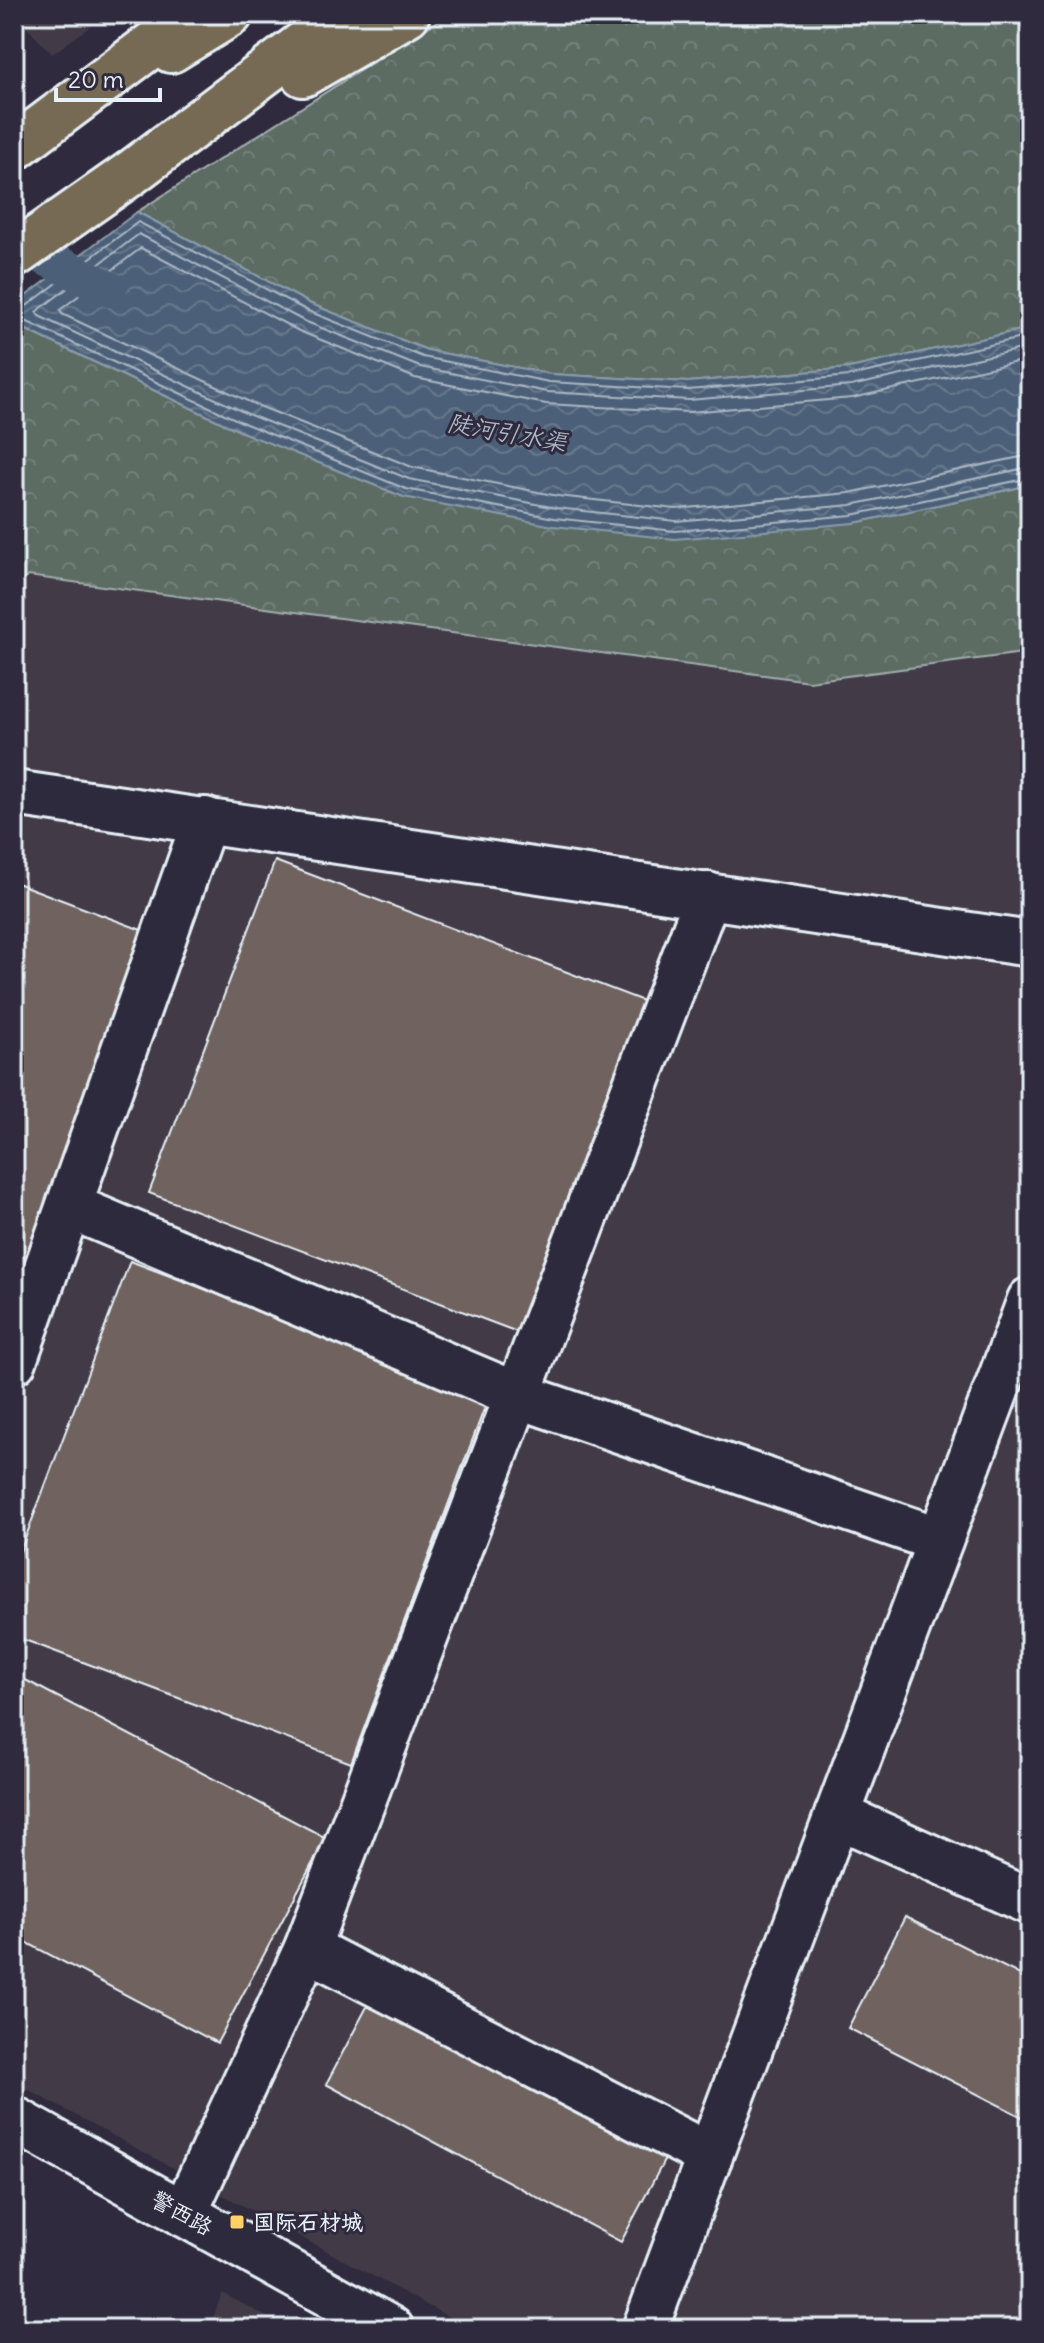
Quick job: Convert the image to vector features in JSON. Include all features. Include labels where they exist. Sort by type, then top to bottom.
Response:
[{"type":"highway","points":[[29,138],[193,14]]},
{"type":"highway","points":[[29,138],[230,14]]},
{"type":"highway","points":[[14,255],[131,173],[343,14]]},
{"type":"highway","points":[[131,173],[407,14]]},
{"type":"street","points":[[14,793],[1030,944]]},
{"type":"street","points":[[14,1361],[205,820]]},
{"type":"street","points":[[184,2214],[307,1948],[708,895]]},
{"type":"street","points":[[69,1206],[517,1395],[940,1540]]},
{"type":"street","points":[[645,2329],[1030,1300]]},
{"type":"street","points":[[837,1815],[1030,1902]]},
{"type":"street","points":[[307,1948],[710,2156]]},
{"type":"street","name":"警西路","points":[[14,2119],[391,2329]]},
{"type":"shaded area","points":[[14,14],[108,14],[52,54]]},
{"type":"shaded area","points":[[28,576],[809,681],[1030,652],[1030,2329],[471,2329],[14,2082],[14,588]]},
{"type":"shaded area","points":[[222,2293],[290,2329],[209,2329]]},
{"type":"green space","points":[[449,14],[1030,14],[1030,328],[850,368],[688,382],[550,374],[427,350],[311,304],[137,212]]},
{"type":"green space","points":[[14,324],[242,432],[404,497],[854,523],[1030,485],[1030,652],[809,681],[28,576],[14,588]]},
{"type":"water","points":[[137,212],[311,304],[427,350],[550,374],[688,382],[850,368],[1030,328],[1030,485],[854,523],[675,539],[553,526],[404,497],[242,432],[14,324],[14,305]]},
{"type":"building","points":[[275,861],[646,1002],[520,1333],[149,1193]]},
{"type":"building","points":[[14,882],[155,935],[14,1312]]},
{"type":"building","points":[[130,1261],[489,1396],[351,1763],[14,1636],[14,1568]]},
{"type":"building","points":[[14,1674],[326,1838],[217,2043],[14,1936]]},
{"type":"building","points":[[905,1917],[1030,1980],[1030,2121],[848,2028]]},
{"type":"building","points":[[370,2001],[665,2159],[621,2242],[326,2084]]},
{"type":"waterway","name":"陡河引水渠","points":[[14,242],[109,289]]},
{"type":"place","name":"国际石材城","points":[[237,2222]]}]
